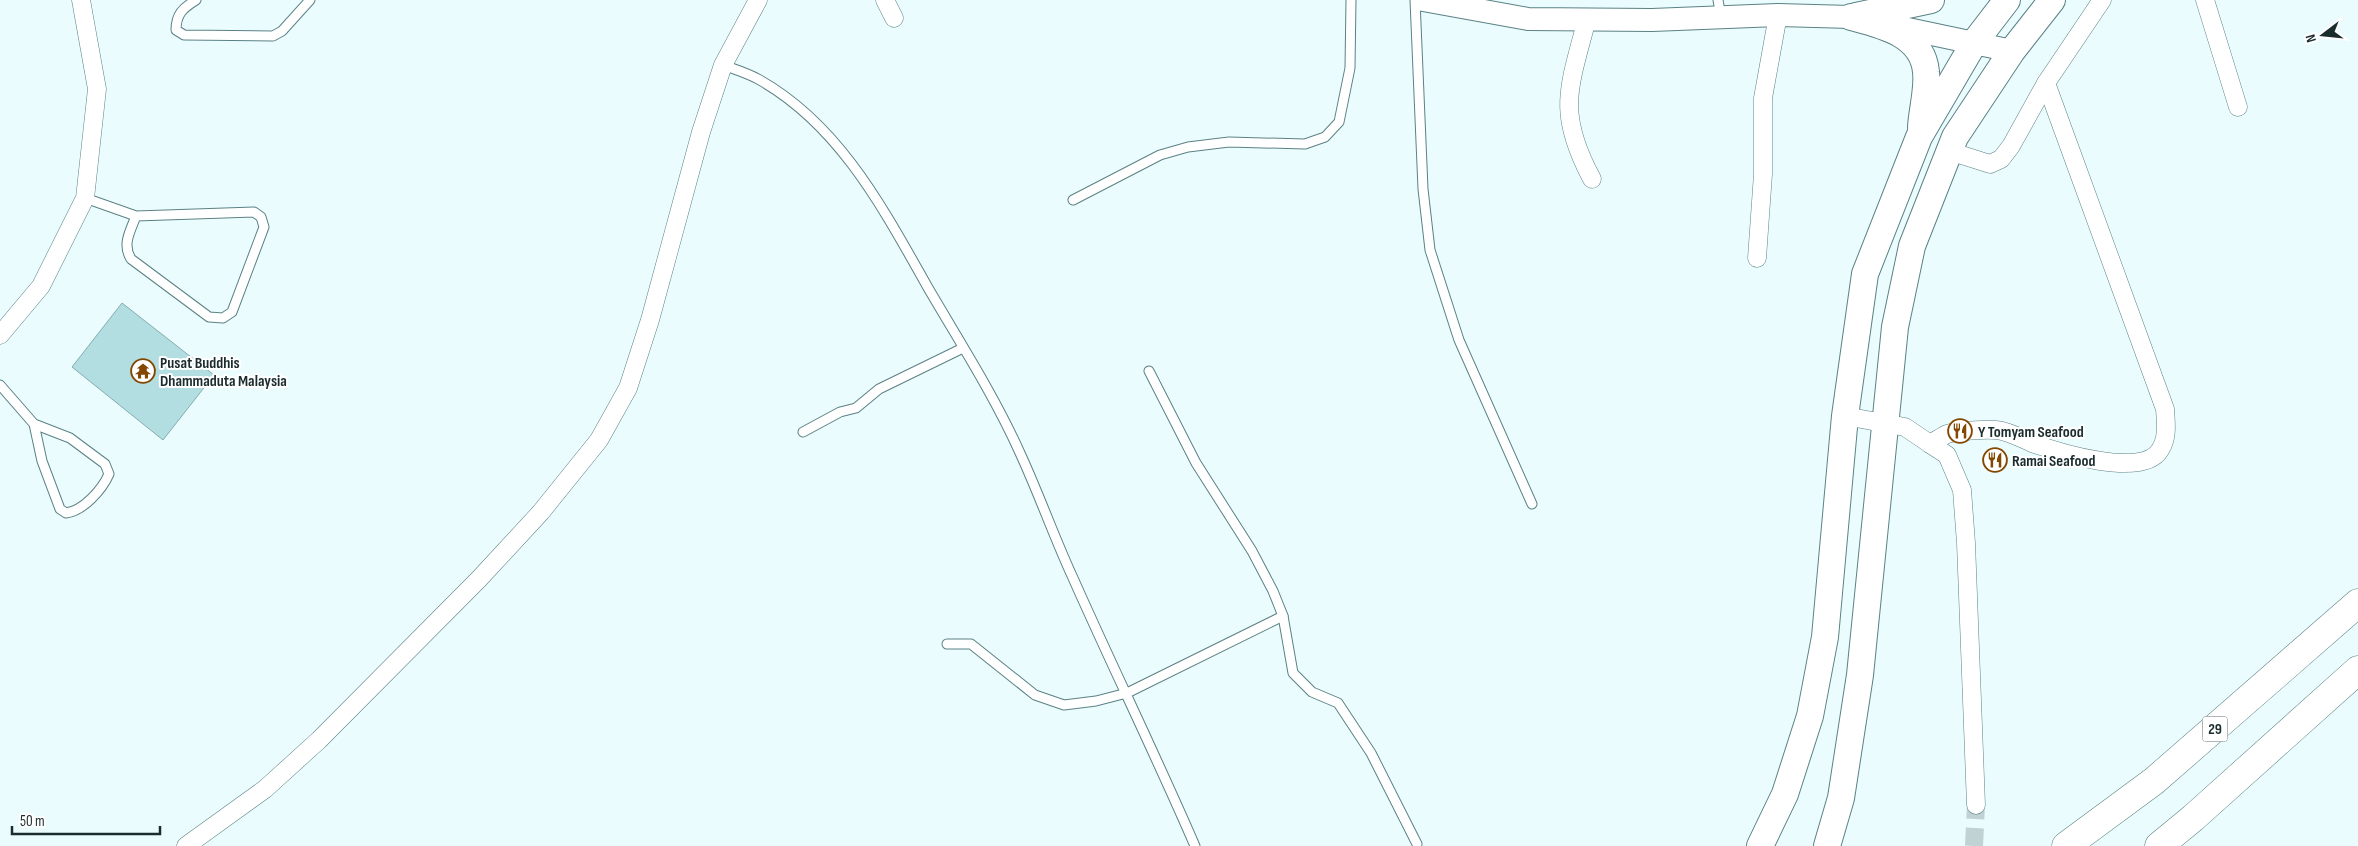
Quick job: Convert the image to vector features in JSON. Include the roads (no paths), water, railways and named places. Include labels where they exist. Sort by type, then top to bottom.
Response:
[{"type":"highway","name":"29","points":[[2066,846],[2154,781],[2358,603]]},
{"type":"highway","points":[[2159,846],[2193,818],[2358,670]]},
{"type":"main road","points":[[1850,17],[1931,0]]},
{"type":"main road","points":[[1760,846],[1785,794],[1810,716],[1825,637],[1845,416],[1865,274],[1919,137],[1974,43],[2008,0]]},
{"type":"main road","points":[[1827,846],[1841,798],[1860,675],[1895,327],[1912,246],[1955,137],[2012,51],[2052,0]]},
{"type":"main road","points":[[1850,17],[1891,28],[1914,45],[1923,58],[1927,73],[1919,137]]},
{"type":"street","points":[[0,335],[42,286],[85,198],[97,89],[81,0]]},
{"type":"street","points":[[186,846],[265,789],[319,740],[485,573],[541,512],[599,440],[628,388],[650,320],[701,132],[723,64],[758,0]]},
{"type":"street","points":[[885,0],[894,18]]},
{"type":"street","points":[[1423,0],[1528,18],[1652,20],[1720,9],[1778,16],[1850,17],[2012,51]]},
{"type":"street","points":[[1950,152],[1990,164],[2001,159],[2011,146],[2046,83],[2102,0]]},
{"type":"street","points":[[2205,0],[2238,107]]},
{"type":"street","points":[[1757,258],[1763,174],[1763,98],[1778,16]]},
{"type":"street","points":[[1587,19],[1568,96],[1572,136],[1592,179]]},
{"type":"street","points":[[1930,444],[1948,434],[1997,430],[2102,462],[2130,463],[2149,459],[2160,452],[2165,439],[2164,409],[2046,83]]},
{"type":"street","points":[[1845,416],[1884,422],[1905,428],[1947,455],[1962,490],[1966,543],[1976,805]]},
{"type":"lane","points":[[196,0],[182,8],[176,18],[176,30],[184,36],[273,36],[282,31],[310,0]]},
{"type":"lane","points":[[1073,200],[1160,155],[1188,147],[1229,142],[1305,144],[1325,137],[1339,122],[1350,68],[1351,0]]},
{"type":"lane","points":[[1415,0],[1423,179],[1430,250],[1459,340],[1532,504]]},
{"type":"lane","points":[[723,64],[757,78],[786,97],[824,131],[854,166],[878,200],[963,348],[1020,453],[1072,577],[1127,693],[1192,845]]},
{"type":"lane","points":[[85,198],[136,216],[254,212],[261,217],[264,226],[232,312],[223,318],[209,317],[131,259],[126,250],[126,243],[136,216]]},
{"type":"lane","points":[[803,432],[840,412],[863,404],[879,389],[963,348]]},
{"type":"lane","points":[[1150,371],[1196,463],[1252,551],[1273,591],[1282,616],[1293,673],[1312,692],[1338,703],[1371,753],[1417,844]]},
{"type":"lane","points":[[0,385],[34,424],[70,438],[105,464],[109,474],[104,486],[74,512],[66,513],[60,509],[42,461],[34,424]]},
{"type":"lane","points":[[947,644],[971,644],[1035,695],[1064,705],[1096,701],[1127,693],[1282,616]]},
{"type":"tunnel","points":[[1974,846],[1976,805]]},
{"type":"place","name":"Pusat Buddhis Dhammaduta Malaysia","points":[[143,371]]},
{"type":"place","name":"Y Tomyam Seafood","points":[[1960,431]]},
{"type":"place","name":"Ramai Seafood","points":[[1995,460]]}]
